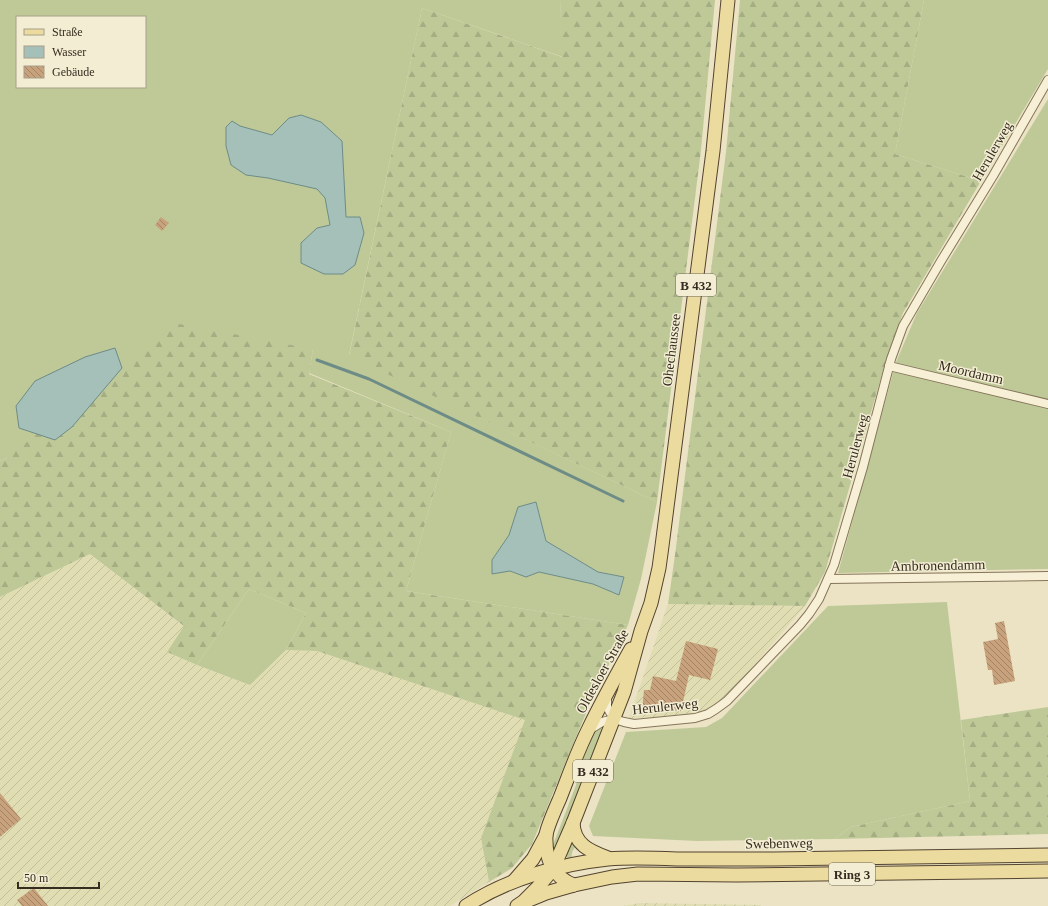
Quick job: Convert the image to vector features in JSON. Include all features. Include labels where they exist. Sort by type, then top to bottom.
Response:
[{"type":"main road","name":"Ohechaussee","points":[[641,631],[652,603],[664,532],[714,151],[728,0]]},
{"type":"main road","name":"Oldesloer Straße","points":[[553,869],[547,850],[546,833],[587,732],[641,631]]},
{"type":"main road","name":"Oldesloer Straße","points":[[520,904],[538,887],[553,869],[573,823],[624,692],[641,631]]},
{"type":"main road","points":[[573,823],[575,834],[582,844],[589,850],[610,859]]},
{"type":"main road","name":"B 432","points":[[513,882],[533,858],[546,833]]},
{"type":"main road","name":"Swebenweg","points":[[513,882],[553,869],[610,859],[658,858],[734,860],[1048,855]]},
{"type":"main road","points":[[553,869],[561,879],[574,884]]},
{"type":"main road","name":"Ring 3","points":[[520,904],[546,893],[574,884],[638,874],[736,875],[1048,871]]},
{"type":"main road","name":"Ring 3","points":[[466,906],[513,882]]},
{"type":"street","name":"Herulerweg","points":[[587,732],[602,722],[614,719],[634,724],[702,717],[716,709],[732,696],[810,614],[819,599],[834,565],[863,467],[889,366],[903,326],[993,176],[1048,80]]},
{"type":"street","name":"Moordamm","points":[[889,366],[1048,404]]},
{"type":"street","name":"Ambronendamm","points":[[828,579],[1048,576]]},
{"type":"street","name":"Herulerweg","points":[[607,693],[607,707],[614,719]]},
{"type":"shaded area","points":[[90,554],[184,626],[167,652],[197,665],[250,685],[286,650],[317,651],[526,720],[481,838],[489,882],[450,906],[0,906],[0,597]]},
{"type":"shaded area","points":[[668,604],[805,606],[732,691],[711,708],[694,714],[629,718]]},
{"type":"shaded area","points":[[640,903],[761,905],[761,906],[623,906]]},
{"type":"green space","points":[[0,0],[560,0],[563,57],[422,8],[349,355],[657,502],[641,579],[628,625],[406,591],[451,432],[309,373],[313,349],[0,461]],"holes":[[[536,503],[546,541],[598,572],[624,577],[619,595],[593,584],[539,572],[526,576],[510,571],[492,560],[509,535]]]},
{"type":"green space","points":[[560,0],[715,0],[701,150],[657,502],[349,356],[422,8],[562,57]]},
{"type":"green space","points":[[740,0],[924,0],[895,154],[981,181],[903,313],[887,357],[825,572],[805,606],[668,604],[726,152]]},
{"type":"green space","points":[[924,0],[1048,0],[1048,69],[981,181],[895,154]]},
{"type":"green space","points":[[1048,99],[1048,569],[838,573],[896,362],[917,313]]},
{"type":"green space","points":[[174,323],[313,349],[309,374],[451,432],[406,591],[628,625],[589,706],[532,844],[512,868],[489,882],[481,838],[525,720],[317,651],[286,650],[306,613],[249,589],[197,665],[167,652],[184,626],[90,554],[0,597],[0,461],[7,458]]},
{"type":"green space","points":[[249,589],[306,613],[286,650],[250,685],[197,665]]},
{"type":"green space","points":[[947,602],[970,801],[851,827],[834,839],[697,841],[593,836],[589,826],[626,732],[706,727],[722,718],[828,606]]},
{"type":"green space","points":[[1048,707],[1048,834],[834,839],[851,827],[970,801],[961,720]]},
{"type":"green space","points":[[601,728],[602,730],[553,853],[553,845],[576,785],[591,736]]},
{"type":"green space","points":[[573,841],[577,845],[573,851],[572,858],[568,859],[566,856]]},
{"type":"water","points":[[301,115],[321,122],[342,141],[346,217],[360,217],[364,233],[355,265],[343,274],[324,274],[301,263],[301,243],[317,228],[330,225],[325,198],[317,189],[268,178],[246,175],[231,165],[226,146],[226,127],[232,121],[240,126],[272,135],[289,118]]},
{"type":"water","points":[[115,348],[122,368],[72,427],[55,440],[19,428],[16,406],[35,381],[85,357]]},
{"type":"water","points":[[536,502],[546,541],[598,572],[624,577],[619,595],[593,584],[539,572],[526,577],[510,571],[492,574],[492,560],[509,535],[518,507]]},
{"type":"building","points":[[161,217],[169,223],[162,231],[155,225]]},
{"type":"building","points":[[1004,621],[1015,681],[994,685],[992,670],[988,670],[983,642],[998,639],[995,623]]},
{"type":"building","points":[[686,641],[718,649],[710,680],[689,675],[681,711],[642,711],[644,690],[650,690],[653,676],[676,681]]},
{"type":"building","points":[[0,793],[21,819],[0,837]]},
{"type":"building","points":[[34,888],[48,906],[22,906],[17,900]]},
{"type":"waterway","points":[[317,360],[369,379],[623,501]]}]
